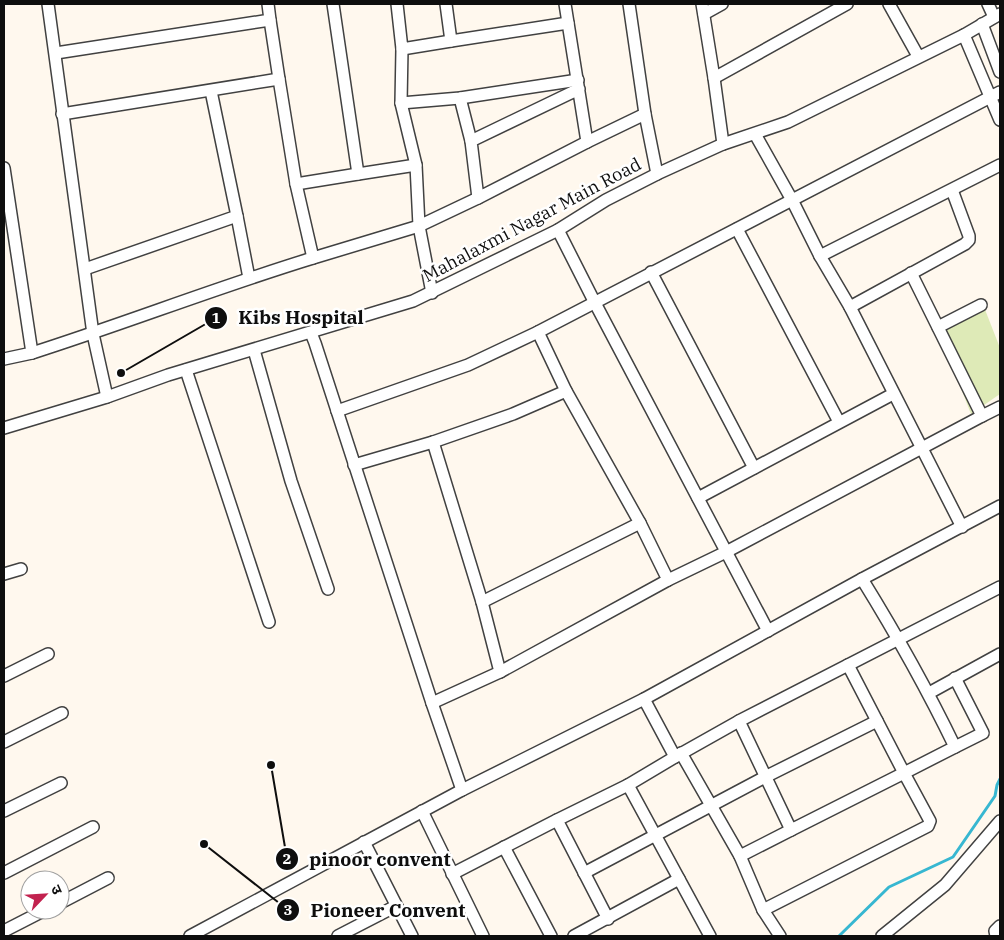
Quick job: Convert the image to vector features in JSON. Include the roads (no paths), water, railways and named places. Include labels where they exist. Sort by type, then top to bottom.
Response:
[{"type":"street","points":[[48,4],[94,334],[107,397]]},
{"type":"street","points":[[268,4],[296,184],[313,258]]},
{"type":"street","points":[[333,4],[358,174]]},
{"type":"street","points":[[397,4],[402,49],[401,103],[416,165],[419,226],[432,293]]},
{"type":"street","points":[[446,4],[451,41]]},
{"type":"street","points":[[565,4],[587,142]]},
{"type":"street","points":[[629,4],[645,114],[657,174]]},
{"type":"street","points":[[722,4],[703,9],[723,144]]},
{"type":"street","points":[[714,78],[847,4]]},
{"type":"street","points":[[889,4],[918,56]]},
{"type":"street","points":[[988,4],[997,16]]},
{"type":"street","name":"Mahalaxmi Nagar Main Road","points":[[4,428],[413,301],[558,230],[606,200],[657,174],[723,144],[788,122],[918,56],[964,35],[997,16]]},
{"type":"street","points":[[56,53],[270,20]]},
{"type":"street","points":[[402,49],[568,23]]},
{"type":"street","points":[[982,24],[1000,72]]},
{"type":"street","points":[[964,35],[995,95],[1000,120]]},
{"type":"street","points":[[62,114],[279,79]]},
{"type":"street","points":[[401,103],[578,84]]},
{"type":"street","points":[[471,141],[578,84]]},
{"type":"street","points":[[211,91],[249,278]]},
{"type":"street","points":[[337,411],[468,365],[538,332],[995,95]]},
{"type":"street","points":[[460,98],[471,141],[478,198]]},
{"type":"street","points":[[4,359],[32,353],[94,334],[249,278],[419,226],[645,114]]},
{"type":"street","points":[[755,134],[792,200],[820,256],[850,307],[962,527]]},
{"type":"street","points":[[296,184],[416,165]]},
{"type":"street","points":[[820,256],[1000,165]]},
{"type":"street","points":[[4,168],[32,353]]},
{"type":"street","points":[[850,307],[965,244],[969,240],[952,190]]},
{"type":"street","points":[[85,270],[237,216]]},
{"type":"street","points":[[737,229],[839,422]]},
{"type":"street","points":[[558,230],[768,632]]},
{"type":"street","points":[[651,272],[754,468]]},
{"type":"street","points":[[911,273],[982,416]]},
{"type":"street","points":[[938,327],[980,305]]},
{"type":"street","points":[[538,332],[566,391],[640,523],[668,580]]},
{"type":"street","points":[[310,333],[462,790]]},
{"type":"street","points":[[254,350],[291,481],[328,589]]},
{"type":"street","points":[[186,370],[269,622]]},
{"type":"street","points":[[354,466],[433,442],[513,414],[566,391]]},
{"type":"street","points":[[698,498],[893,394]]},
{"type":"street","points":[[432,703],[500,672],[668,580],[726,552],[1000,406]]},
{"type":"street","points":[[433,442],[482,602],[500,672]]},
{"type":"street","points":[[197,935],[422,811],[644,699],[862,579],[1000,506]]},
{"type":"street","points":[[482,602],[640,523]]},
{"type":"street","points":[[4,574],[21,568]]},
{"type":"street","points":[[862,579],[899,638],[929,693],[955,747]]},
{"type":"street","points":[[452,874],[628,784],[739,721],[1000,587]]},
{"type":"street","points":[[4,676],[48,654]]},
{"type":"street","points":[[929,693],[1000,654]]},
{"type":"street","points":[[763,910],[928,826],[930,821],[848,665]]},
{"type":"street","points":[[740,856],[983,733],[955,678]]},
{"type":"street","points":[[644,699],[711,805],[740,856],[763,910],[780,936]]},
{"type":"street","points":[[4,742],[62,713]]},
{"type":"street","points":[[739,721],[791,830]]},
{"type":"street","points":[[584,873],[711,805],[877,721]]},
{"type":"street","points":[[4,811],[61,783]]},
{"type":"street","points":[[628,784],[706,935]]},
{"type":"street","points":[[422,811],[482,936]]},
{"type":"street","points":[[556,820],[608,919]]},
{"type":"street","points":[[882,936],[945,885],[1000,821]]},
{"type":"street","points":[[4,873],[93,827]]},
{"type":"street","points":[[364,842],[412,936]]},
{"type":"street","points":[[504,847],[551,936]]},
{"type":"street","points":[[70,898],[108,878]]},
{"type":"street","points":[[574,936],[679,880]]},
{"type":"street","points":[[338,936],[396,906]]},
{"type":"street","points":[[4,931],[25,920]]},
{"type":"street","points":[[996,936],[996,931],[1000,926]]},
{"type":"waterway","points":[[839,936],[889,887],[953,857],[995,796],[1000,779]]},
{"type":"place","name":"Kibs Hospital","points":[[121,373]]},
{"type":"place","name":"pinoor convent","points":[[271,765]]},
{"type":"place","name":"Pioneer Convent","points":[[204,844]]}]
